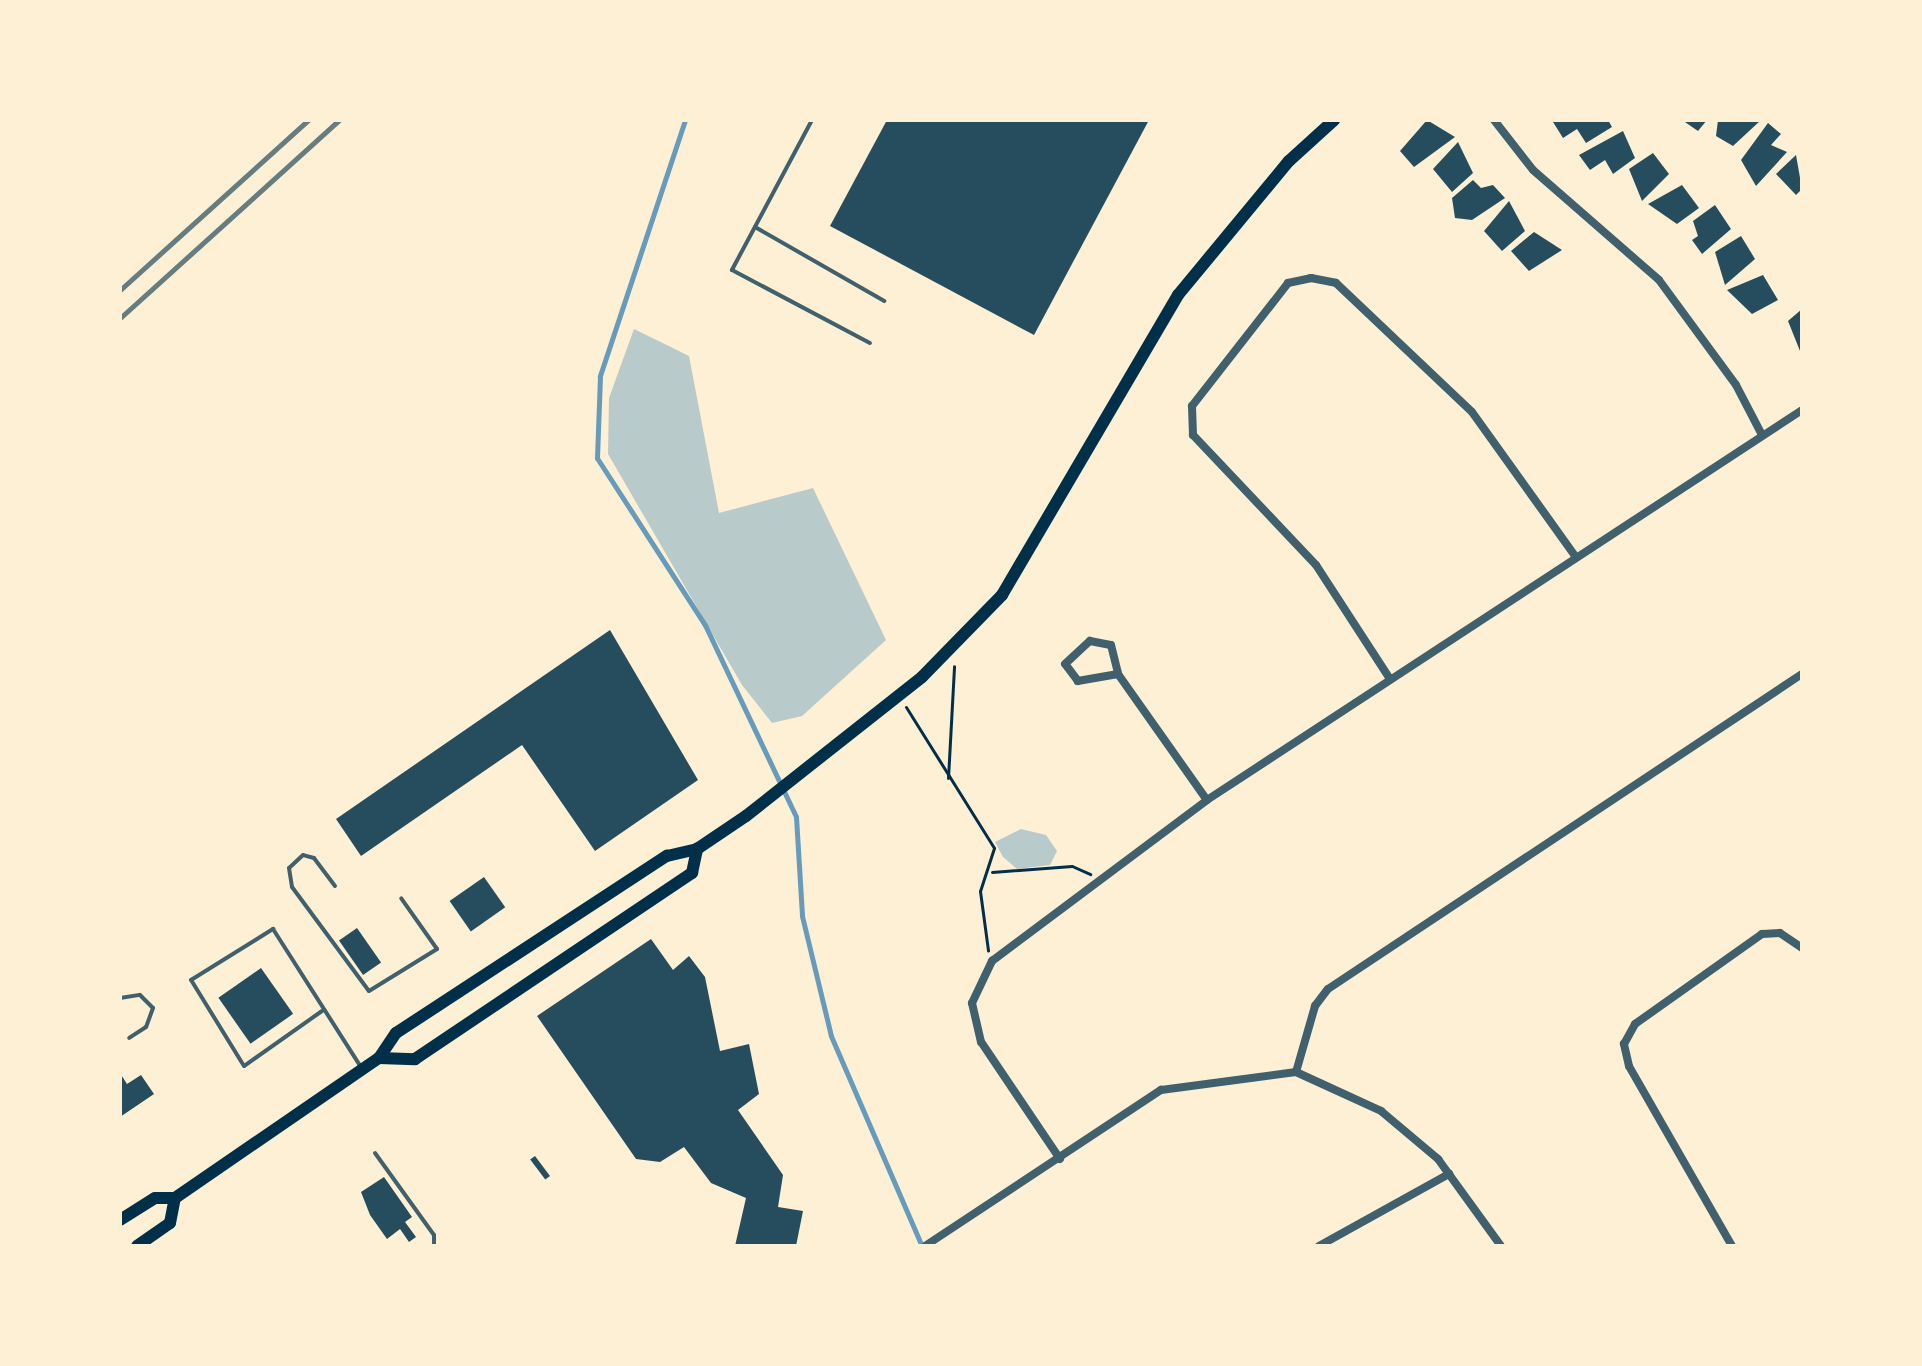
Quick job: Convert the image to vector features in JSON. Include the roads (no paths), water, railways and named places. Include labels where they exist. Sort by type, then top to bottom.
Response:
[{"type":"main road","points":[[120,1220],[155,1198],[175,1198],[379,1058],[396,1033],[667,856],[697,849],[746,816],[813,768],[953,648],[1002,595],[1178,295],[1289,161],[1334,120]]},
{"type":"main road","points":[[379,1058],[415,1059],[692,873],[697,849]]},
{"type":"main road","points":[[137,1246],[170,1223],[175,1198]]},
{"type":"street","points":[[1494,120],[1533,170],[1659,280],[1736,385],[1761,433]]},
{"type":"street","points":[[1390,679],[1316,565],[1193,435],[1192,406],[1288,283],[1336,283],[1472,412],[1576,557]]},
{"type":"street","points":[[1060,1159],[981,1042],[972,1003],[992,961],[1207,800],[1761,433],[1802,410]]},
{"type":"street","points":[[1118,674],[1078,681],[1065,664],[1090,641],[1111,645],[1118,674],[1207,800]]},
{"type":"street","points":[[1296,1072],[1315,1006],[1328,989],[1802,674]]},
{"type":"street","points":[[1732,1246],[1629,1066],[1624,1044],[1635,1024],[1762,934],[1780,933],[1802,948]]},
{"type":"street","points":[[925,1246],[1161,1090],[1296,1072],[1381,1111],[1449,1174],[1501,1246]]},
{"type":"street","points":[[1319,1246],[1449,1174]]},
{"type":"lane","points":[[812,120],[732,270],[870,343]]},
{"type":"lane","points":[[755,227],[884,301]]},
{"type":"lane","points":[[335,886],[314,858],[303,855],[289,868],[292,887],[369,991],[437,949],[401,898]]},
{"type":"lane","points":[[322,1011],[244,1066],[191,980],[273,929],[322,1011],[363,1069]]},
{"type":"lane","points":[[120,998],[140,995],[153,1008],[146,1027],[129,1038]]},
{"type":"lane","points":[[375,1153],[434,1235],[434,1246]]},
{"type":"waterway","points":[[685,120],[600,376],[597,458],[705,625],[796,817],[802,916],[831,1036],[922,1246]]},
{"type":"railway","points":[[120,290],[308,120]]},
{"type":"railway","points":[[120,318],[339,120]]}]
